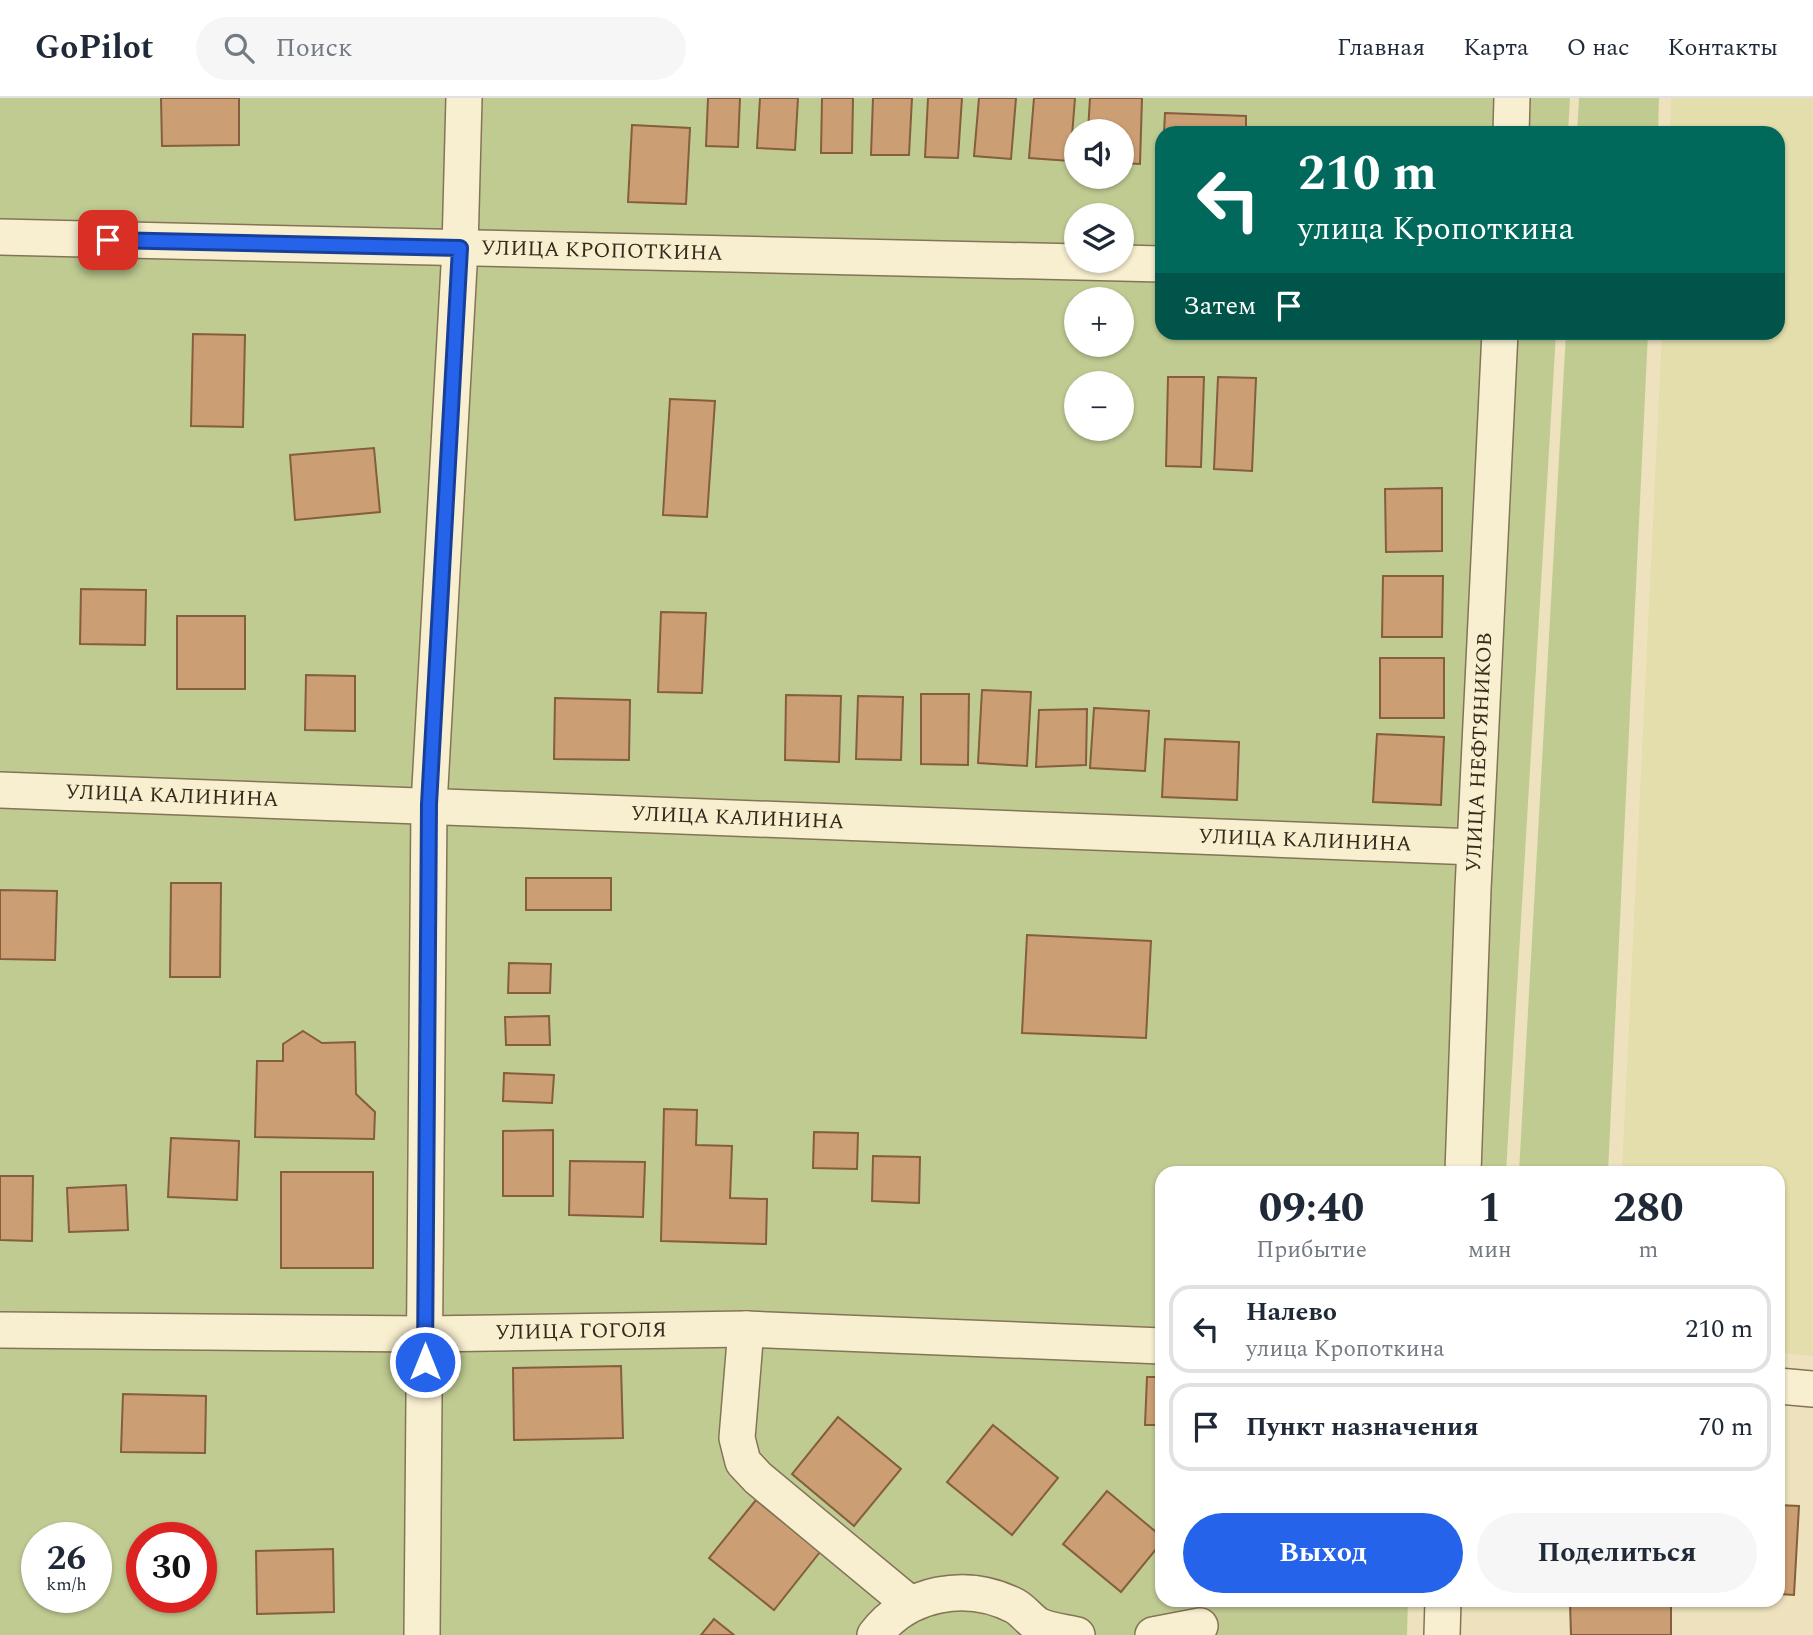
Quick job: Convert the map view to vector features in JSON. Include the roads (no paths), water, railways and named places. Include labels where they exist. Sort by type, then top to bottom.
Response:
[{"type":"street","points":[[422,1635],[429,804],[460,248],[464,98]]},
{"type":"street","points":[[1511,126],[1512,98]]},
{"type":"street","name":"УЛИЦА КРОПОТКИНА","points":[[0,237],[1155,264]]},
{"type":"street","name":"УЛИЦА НЕФТЯНИКОВ","points":[[1463,1166],[1475,847],[1500,340]]},
{"type":"street","name":"УЛИЦА КАЛИНИНА","points":[[0,790],[429,804],[780,821],[1475,847]]},
{"type":"street","points":[[746,1329],[737,1438],[743,1462],[758,1478],[910,1604]]},
{"type":"street","name":"УЛИЦА ГОГОЛЯ","points":[[0,1330],[425,1334],[746,1329],[1155,1346]]},
{"type":"street","points":[[1785,1387],[1813,1389]]},
{"type":"street","points":[[874,1635],[886,1621],[910,1604],[949,1592],[984,1594],[1016,1607],[1039,1626],[1077,1635]]},
{"type":"street","points":[[1442,1635],[1443,1607]]},
{"type":"street","points":[[1153,1635],[1200,1620]]}]
